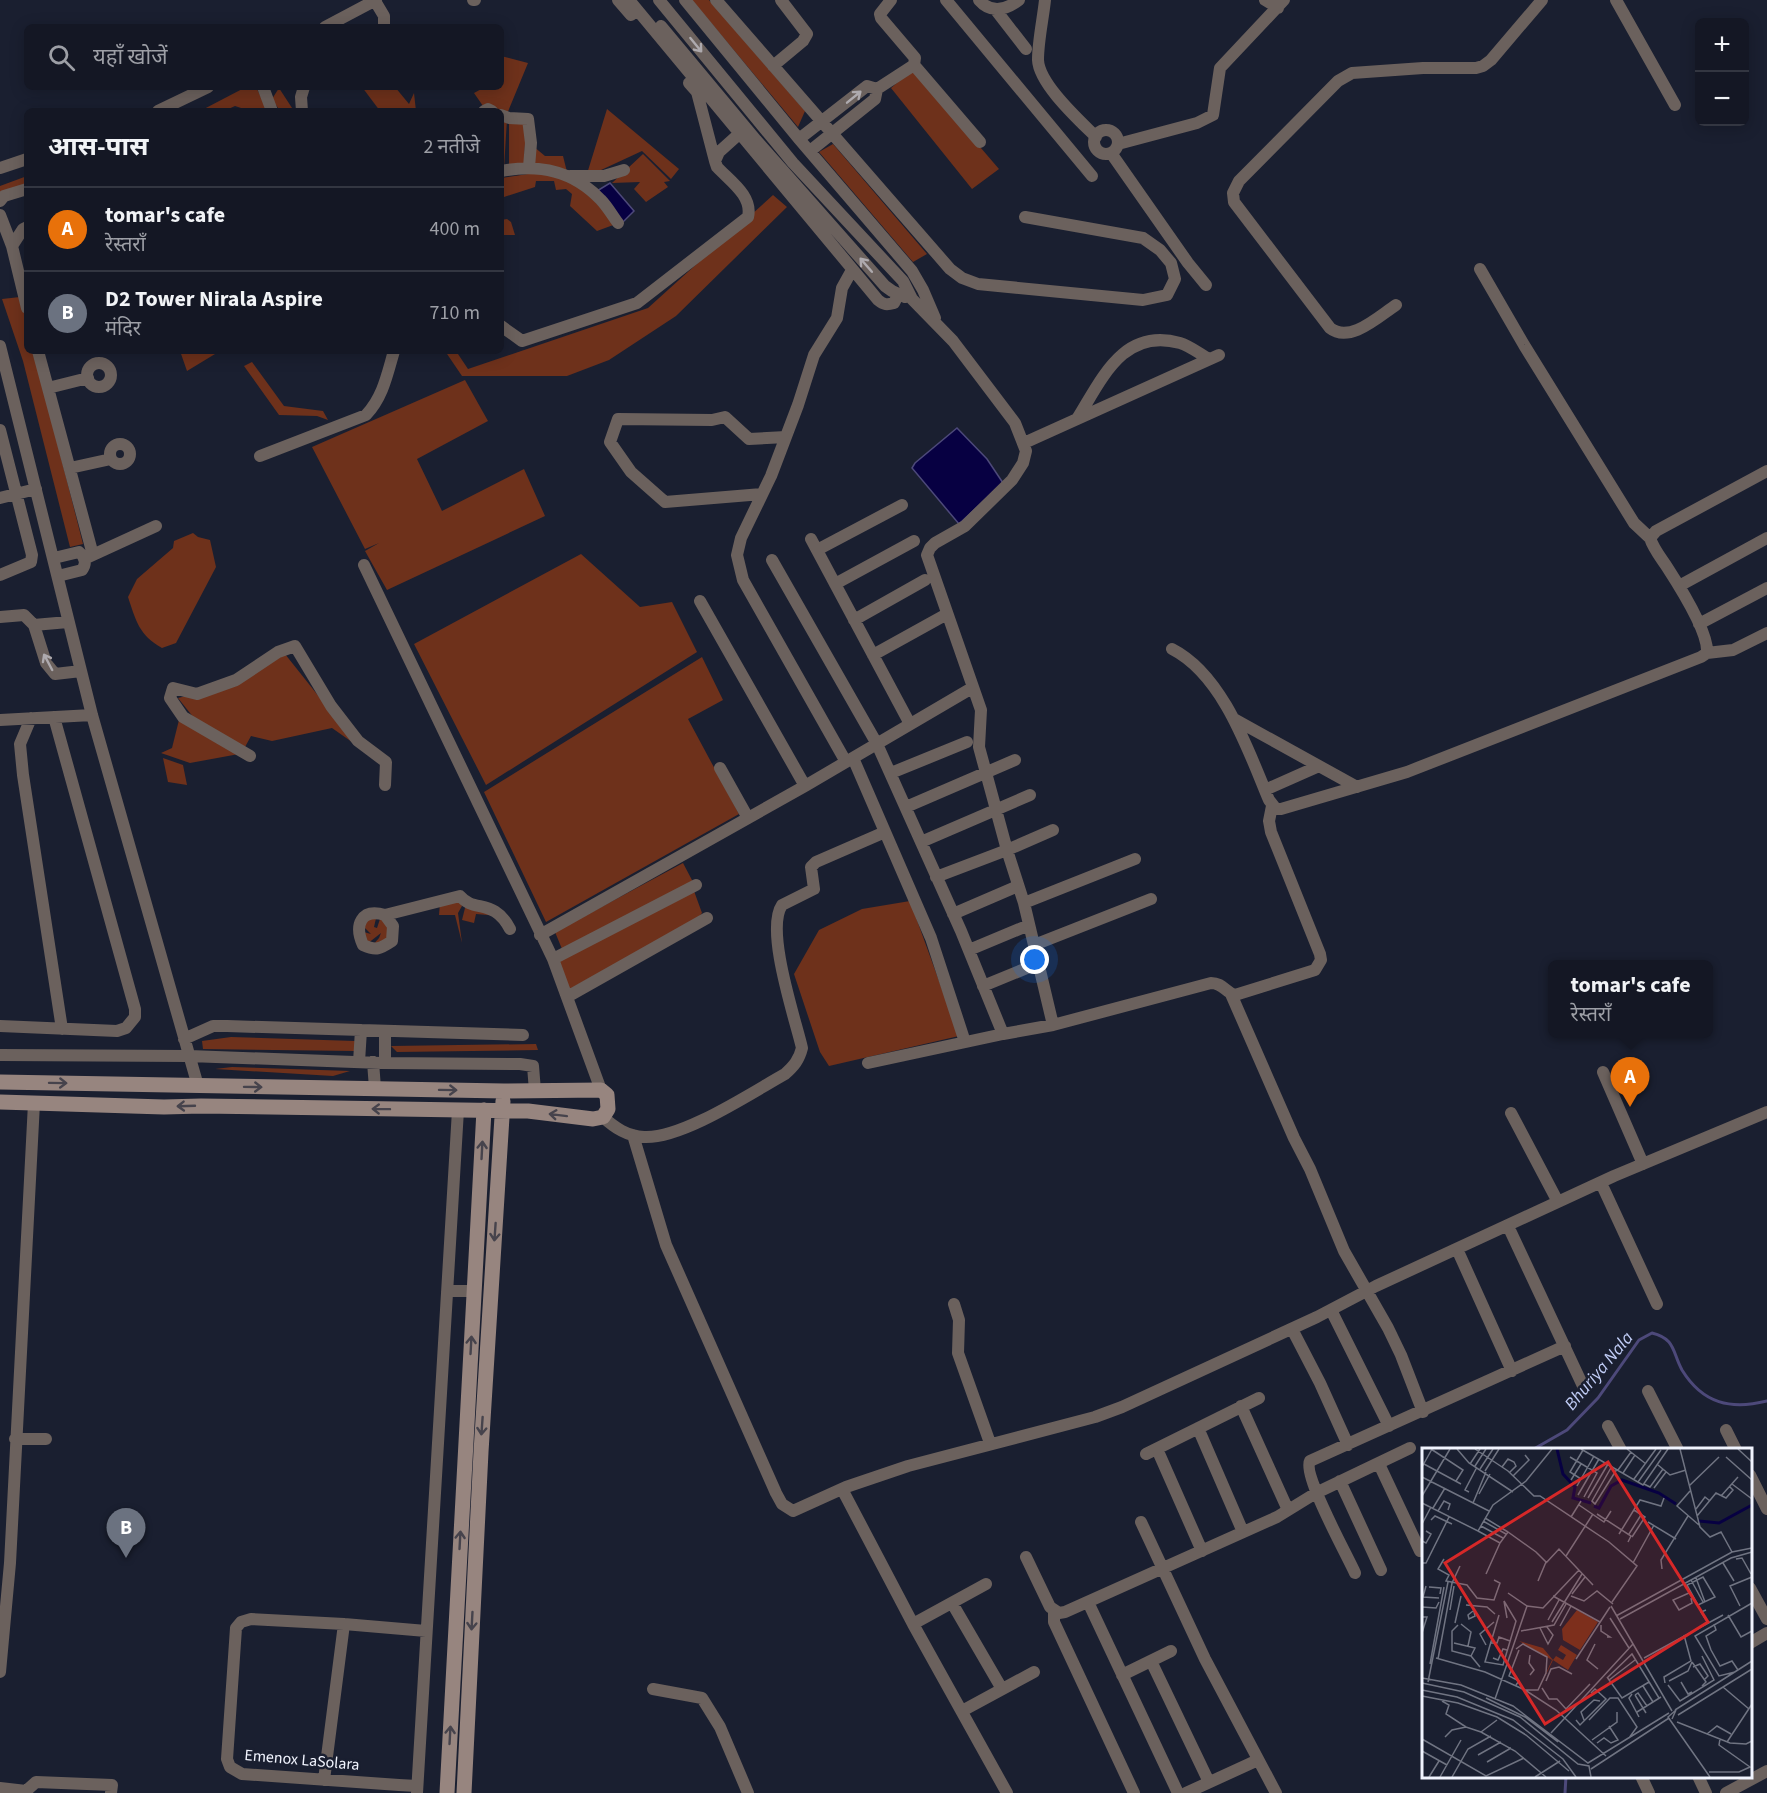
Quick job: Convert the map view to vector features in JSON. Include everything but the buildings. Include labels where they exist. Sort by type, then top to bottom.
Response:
[{"type":"street","points":[[331,24],[376,0],[384,16],[384,24]]},
{"type":"street","points":[[504,328],[522,341],[637,303],[748,217],[750,208],[747,199],[717,167],[697,92],[618,0]]},
{"type":"street","points":[[629,0],[852,270],[884,305],[894,303],[898,295]]},
{"type":"street","points":[[639,0],[885,286],[898,295],[912,298]]},
{"type":"street","points":[[659,0],[793,163],[903,281],[912,298],[938,324],[1015,423],[1024,443],[1026,451],[1023,463],[1012,480],[965,526],[935,543],[927,555],[981,710],[979,747],[1040,963],[1053,1025]]},
{"type":"street","points":[[685,0],[799,139],[912,271],[938,324]]},
{"type":"street","points":[[716,0],[950,269],[962,278],[978,284],[1143,300],[1167,295],[1175,279],[1171,263],[1160,250],[1143,238],[1025,217]]},
{"type":"street","points":[[773,66],[803,41],[807,34],[781,0]]},
{"type":"street","points":[[891,0],[880,14],[881,18],[915,58],[914,65],[980,142]]},
{"type":"street","points":[[946,0],[1092,176]]},
{"type":"street","points":[[979,0],[988,8],[1003,10],[1019,0]]},
{"type":"street","points":[[1045,0],[1038,61],[1040,71],[1071,112],[1096,136]]},
{"type":"street","points":[[1206,285],[1114,149],[1116,136],[1110,131],[1102,131],[1096,136],[1095,144],[1099,152],[1114,149],[1197,123],[1213,115],[1220,68],[1281,4],[1265,0]]},
{"type":"street","points":[[1396,305],[1357,331],[1337,334],[1330,328],[1234,202],[1233,193],[1239,181],[1338,81],[1352,73],[1484,66],[1542,0]]},
{"type":"street","points":[[1616,0],[1675,105]]},
{"type":"street","points":[[995,9],[1026,50]]},
{"type":"street","points":[[810,151],[875,99],[877,89],[914,65]]},
{"type":"street","points":[[799,139],[867,86],[877,89]]},
{"type":"street","points":[[164,108],[202,90]]},
{"type":"street","points":[[264,90],[271,108]]},
{"type":"street","points":[[302,108],[303,90]]},
{"type":"street","points":[[504,116],[528,119],[531,143],[529,167]]},
{"type":"street","points":[[715,161],[719,152],[739,134]]},
{"type":"street","points":[[0,168],[24,160]]},
{"type":"street","points":[[504,171],[529,167],[573,177],[604,176],[624,170]]},
{"type":"street","points":[[562,173],[601,199],[618,223]]},
{"type":"street","points":[[0,201],[4,196],[24,190]]},
{"type":"street","points":[[817,209],[828,200]]},
{"type":"street","points":[[0,215],[12,246],[24,296]]},
{"type":"street","points":[[12,246],[24,228]]},
{"type":"street","points":[[1480,269],[1634,524],[1650,538],[1679,586],[1699,624],[1706,642],[1707,653]]},
{"type":"street","points":[[852,270],[842,288],[837,318],[814,355],[786,437],[741,538],[737,555],[742,580],[850,760],[885,832],[931,938],[965,1042]]},
{"type":"street","points":[[1024,443],[1214,357],[1183,344],[1160,339],[1130,347],[1108,369],[1077,419]]},
{"type":"street","points":[[0,346],[92,715],[198,1086]]},
{"type":"street","points":[[39,354],[51,387],[70,458],[82,461]]},
{"type":"street","points":[[46,354],[89,557],[82,570],[58,576]]},
{"type":"street","points":[[260,456],[366,415],[375,406],[382,393],[393,354]]},
{"type":"street","points":[[51,387],[88,378]]},
{"type":"street","points":[[762,494],[665,502],[631,472],[610,442],[618,419],[712,420],[725,417],[749,440],[786,437]]},
{"type":"street","points":[[0,430],[32,555],[31,562],[26,566],[0,575]]},
{"type":"street","points":[[70,468],[111,459]]},
{"type":"street","points":[[1650,538],[1656,531],[1767,471]]},
{"type":"street","points":[[0,498],[36,489]]},
{"type":"street","points":[[902,505],[814,544],[910,724]]},
{"type":"street","points":[[54,558],[76,552],[89,557],[156,526]]},
{"type":"street","points":[[1679,586],[1767,538]]},
{"type":"street","points":[[835,584],[914,541]]},
{"type":"street","points":[[771,560],[877,744],[969,950],[1003,1034]]},
{"type":"street","points":[[0,1102],[164,1107],[528,1111],[592,1119],[603,1117],[608,1109],[607,1095],[601,1090],[553,959],[364,565]]},
{"type":"street","points":[[854,620],[925,580]]},
{"type":"street","points":[[1699,624],[1767,588]]},
{"type":"street","points":[[700,602],[805,786]]},
{"type":"street","points":[[873,655],[947,614]]},
{"type":"street","points":[[0,617],[24,615],[34,625],[46,663],[55,674],[81,671]]},
{"type":"street","points":[[34,625],[68,622]]},
{"type":"street","points":[[1272,806],[1281,809],[1407,772],[1707,653],[1733,650],[1767,633]]},
{"type":"street","points":[[250,756],[183,717],[170,698],[174,688],[197,694],[237,680],[278,652],[295,645],[331,706],[358,741],[386,762],[385,785]]},
{"type":"street","points":[[1172,649],[1184,656],[1210,683],[1223,700],[1233,719],[1272,806],[1269,821],[1271,832],[1321,960],[1316,970],[1309,974],[1239,994],[1231,994]]},
{"type":"street","points":[[540,935],[805,786],[972,688]]},
{"type":"street","points":[[0,720],[92,715]]},
{"type":"street","points":[[0,1026],[117,1031],[126,1028],[135,1017],[135,1009],[54,717]]},
{"type":"street","points":[[31,718],[20,744],[23,775],[62,1029]]},
{"type":"street","points":[[1233,719],[1357,787]]},
{"type":"street","points":[[891,773],[967,742]]},
{"type":"street","points":[[906,807],[1015,760]]},
{"type":"street","points":[[1265,790],[1318,766]]},
{"type":"street","points":[[720,768],[748,818]]},
{"type":"street","points":[[921,842],[1030,795]]},
{"type":"street","points":[[936,877],[1053,830]]},
{"type":"street","points":[[603,1117],[617,1129],[633,1135],[645,1137],[669,1133],[687,1126],[775,1079],[794,1066],[800,1058],[802,1048],[782,969],[778,944],[779,910],[782,906],[814,889],[810,872],[816,862],[885,832]]},
{"type":"street","points":[[1024,903],[1135,859]]},
{"type":"street","points":[[553,959],[696,885]]},
{"type":"street","points":[[953,914],[1018,886]]},
{"type":"street","points":[[385,915],[460,896],[465,902],[499,912],[510,929]]},
{"type":"street","points":[[1034,945],[1151,899]]},
{"type":"street","points":[[567,997],[707,918]]},
{"type":"street","points":[[969,950],[1029,925]]},
{"type":"street","points":[[983,986],[1040,963]]},
{"type":"street","points":[[868,1063],[1053,1025],[1210,983],[1224,986],[1231,994],[1294,1138],[1310,1169],[1344,1251],[1401,1355],[1423,1412]]},
{"type":"street","points":[[184,1039],[202,1030],[220,1026],[523,1035]]},
{"type":"street","points":[[359,1062],[361,1030]]},
{"type":"street","points":[[375,1088],[385,1031]]},
{"type":"street","points":[[0,1056],[189,1056],[379,1063],[530,1065],[535,1071],[535,1090]]},
{"type":"street","points":[[1603,1072],[1643,1164]]},
{"type":"street","points":[[0,1082],[601,1090]]},
{"type":"street","points":[[464,1793],[481,1452],[504,1090]]},
{"type":"street","points":[[0,1672],[5,1539],[15,1439],[34,1103]]},
{"type":"street","points":[[417,1789],[458,1110]]},
{"type":"street","points":[[447,1793],[484,1110]]},
{"type":"street","points":[[633,1135],[666,1245],[776,1493],[782,1504],[793,1511],[842,1489],[908,1466],[1083,1420],[1122,1407],[1558,1202],[1767,1112]]},
{"type":"street","points":[[1511,1113],[1558,1202]]},
{"type":"street","points":[[1601,1183],[1657,1304]]},
{"type":"street","points":[[1508,1226],[1583,1386]]},
{"type":"street","points":[[1457,1249],[1512,1371]]},
{"type":"street","points":[[447,1291],[474,1291]]},
{"type":"street","points":[[954,1304],[959,1320],[958,1353],[990,1443]]},
{"type":"street","points":[[1331,1310],[1389,1426]]},
{"type":"street","points":[[1292,1329],[1348,1445]]},
{"type":"street","points":[[1355,1573],[1316,1493],[1308,1464],[1316,1458],[1423,1412],[1565,1346]]},
{"type":"street","points":[[1648,1391],[1677,1448]]},
{"type":"street","points":[[1202,1551],[1151,1451],[1259,1398]]},
{"type":"street","points":[[1241,1406],[1288,1510]]},
{"type":"street","points":[[1608,1426],[1620,1448]]},
{"type":"street","points":[[1198,1428],[1243,1532]]},
{"type":"street","points":[[1726,1430],[1735,1448]]},
{"type":"street","points":[[15,1439],[46,1439]]},
{"type":"street","points":[[1053,1611],[1065,1612],[1202,1551],[1410,1448]]},
{"type":"street","points":[[1379,1464],[1420,1551]]},
{"type":"street","points":[[1752,1477],[1763,1491],[1767,1509]]},
{"type":"street","points":[[1340,1481],[1381,1570]]},
{"type":"street","points":[[842,1489],[913,1624],[1007,1793]]},
{"type":"street","points":[[1141,1522],[1205,1659],[1276,1793]]},
{"type":"street","points":[[1026,1557],[1053,1611],[1054,1622],[1134,1793]]},
{"type":"street","points":[[913,1624],[986,1584]]},
{"type":"street","points":[[1752,1592],[1767,1619]]},
{"type":"street","points":[[1088,1602],[1178,1793]]},
{"type":"street","points":[[952,1603],[1002,1689]]},
{"type":"street","name":"Emenox LaSolara","points":[[344,1624],[245,1620],[236,1628],[227,1759],[230,1767],[242,1774],[417,1789]]},
{"type":"street","points":[[324,1780],[344,1624],[426,1631]]},
{"type":"street","points":[[1752,1642],[1767,1633]]},
{"type":"street","points":[[1122,1675],[1171,1651]]},
{"type":"street","points":[[1151,1661],[1209,1782]]},
{"type":"street","points":[[962,1711],[1034,1672]]},
{"type":"street","points":[[653,1689],[702,1698],[720,1727],[748,1793]]},
{"type":"street","points":[[1186,1793],[1258,1760]]},
{"type":"street","points":[[1752,1777],[1767,1771]]},
{"type":"street","points":[[1642,1778],[1649,1793]]},
{"type":"street","points":[[1699,1778],[1707,1793]]},
{"type":"street","points":[[1726,1793],[1747,1779]]},
{"type":"street","points":[[0,1788],[29,1790],[36,1782],[112,1785],[111,1793]]},
{"type":"shaded area","points":[[692,0],[709,0],[805,111],[798,127]]},
{"type":"shaded area","points":[[504,57],[528,63],[507,114],[504,113],[504,108],[483,106],[474,93],[480,90],[504,90]]},
{"type":"shaded area","points":[[913,69],[999,169],[972,189],[891,88]]},
{"type":"shaded area","points":[[240,90],[258,90],[266,108],[235,106],[206,108]]},
{"type":"shaded area","points":[[278,90],[280,90],[292,108],[278,108],[272,99]]},
{"type":"shaded area","points":[[364,90],[397,90],[409,104],[414,93],[416,108],[378,108]]},
{"type":"shaded area","points":[[607,109],[679,169],[671,179],[642,151],[586,177]]},
{"type":"shaded area","points":[[504,118],[507,119],[504,169]]},
{"type":"shaded area","points":[[509,121],[526,121],[524,166],[509,167]]},
{"type":"shaded area","points":[[833,144],[927,254],[913,262],[819,152]]},
{"type":"shaded area","points":[[533,146],[545,156],[563,156],[567,172],[531,164]]},
{"type":"shaded area","points":[[643,154],[670,181],[664,182],[668,187],[646,202],[634,189],[640,182],[612,183]]},
{"type":"shaded area","points":[[548,171],[585,191],[616,224],[597,231],[570,206],[572,194],[566,189],[556,190],[554,181],[536,181],[535,187],[504,197],[504,178]]},
{"type":"shaded area","points":[[24,177],[24,186],[0,194],[0,186]]},
{"type":"shaded area","points":[[610,183],[634,211],[623,222],[597,191]]},
{"type":"shaded area","points":[[773,195],[787,207],[676,316],[609,360],[567,376],[462,376],[447,354],[458,354],[468,369],[648,308]]},
{"type":"shaded area","points":[[504,220],[511,222],[515,235],[504,235]]},
{"type":"shaded area","points":[[20,297],[24,313],[24,354],[35,354],[83,544],[70,547],[23,361],[2,299]]},
{"type":"shaded area","points":[[181,354],[215,354],[187,371]]},
{"type":"shaded area","points":[[252,362],[284,406],[323,411],[328,420],[317,416],[279,415],[244,366]]},
{"type":"shaded area","points":[[465,380],[488,421],[417,459],[442,511],[524,469],[545,516],[387,590],[365,551],[379,543],[365,549],[312,447]]},
{"type":"shaded area","points":[[957,428],[987,459],[1003,483],[959,524],[912,468]]},
{"type":"shaded area","points":[[193,533],[210,540],[216,567],[176,643],[162,648],[143,632],[128,597],[137,579],[173,548],[174,541]]},
{"type":"shaded area","points":[[581,554],[640,607],[672,602],[697,652],[486,785],[414,644]]},
{"type":"shaded area","points":[[285,654],[359,747],[332,728],[272,741],[251,736],[245,747],[194,718],[178,698]]},
{"type":"shaded area","points":[[702,657],[723,700],[688,719],[739,814],[546,922],[484,792]]},
{"type":"shaded area","points":[[179,720],[239,754],[190,763],[161,753],[172,748]]},
{"type":"shaded area","points":[[163,758],[183,765],[187,785],[168,782]]},
{"type":"shaded area","points":[[683,863],[693,882],[562,949],[555,932]]},
{"type":"shaded area","points":[[694,891],[702,913],[697,919],[570,989],[557,962]]},
{"type":"shaded area","points":[[459,899],[462,906],[458,913],[462,943],[455,915],[439,915],[440,903]]},
{"type":"shaded area","points":[[910,901],[959,1036],[829,1066],[820,1052],[794,974],[819,930],[862,909]]},
{"type":"shaded area","points":[[466,904],[499,916],[476,914],[474,923],[462,920]]},
{"type":"shaded area","points":[[377,914],[374,927],[377,928],[381,916],[389,920],[391,939],[371,947],[381,933],[367,944],[360,931],[371,934],[361,924]]},
{"type":"shaded area","points":[[231,1037],[355,1041],[355,1051],[203,1049],[202,1041]]},
{"type":"shaded area","points":[[536,1044],[538,1050],[397,1052],[391,1046]]},
{"type":"shaded area","points":[[232,1067],[350,1071],[333,1076],[215,1069]]},
{"type":"waterway","name":"Bhuriya Nala","points":[[1536,1448],[1567,1430],[1598,1398],[1639,1340],[1652,1333],[1669,1343],[1690,1381],[1709,1397],[1719,1402],[1741,1405],[1767,1401]]},
{"type":"waterway","name":"Bhuriya Nala","points":[[1565,1793],[1566,1778]]},
{"type":"place","name":"tomar's cafe","points":[[1630,1107]]},
{"type":"place","name":"D2 Tower Nirala Aspire","points":[[126,1558]]}]
